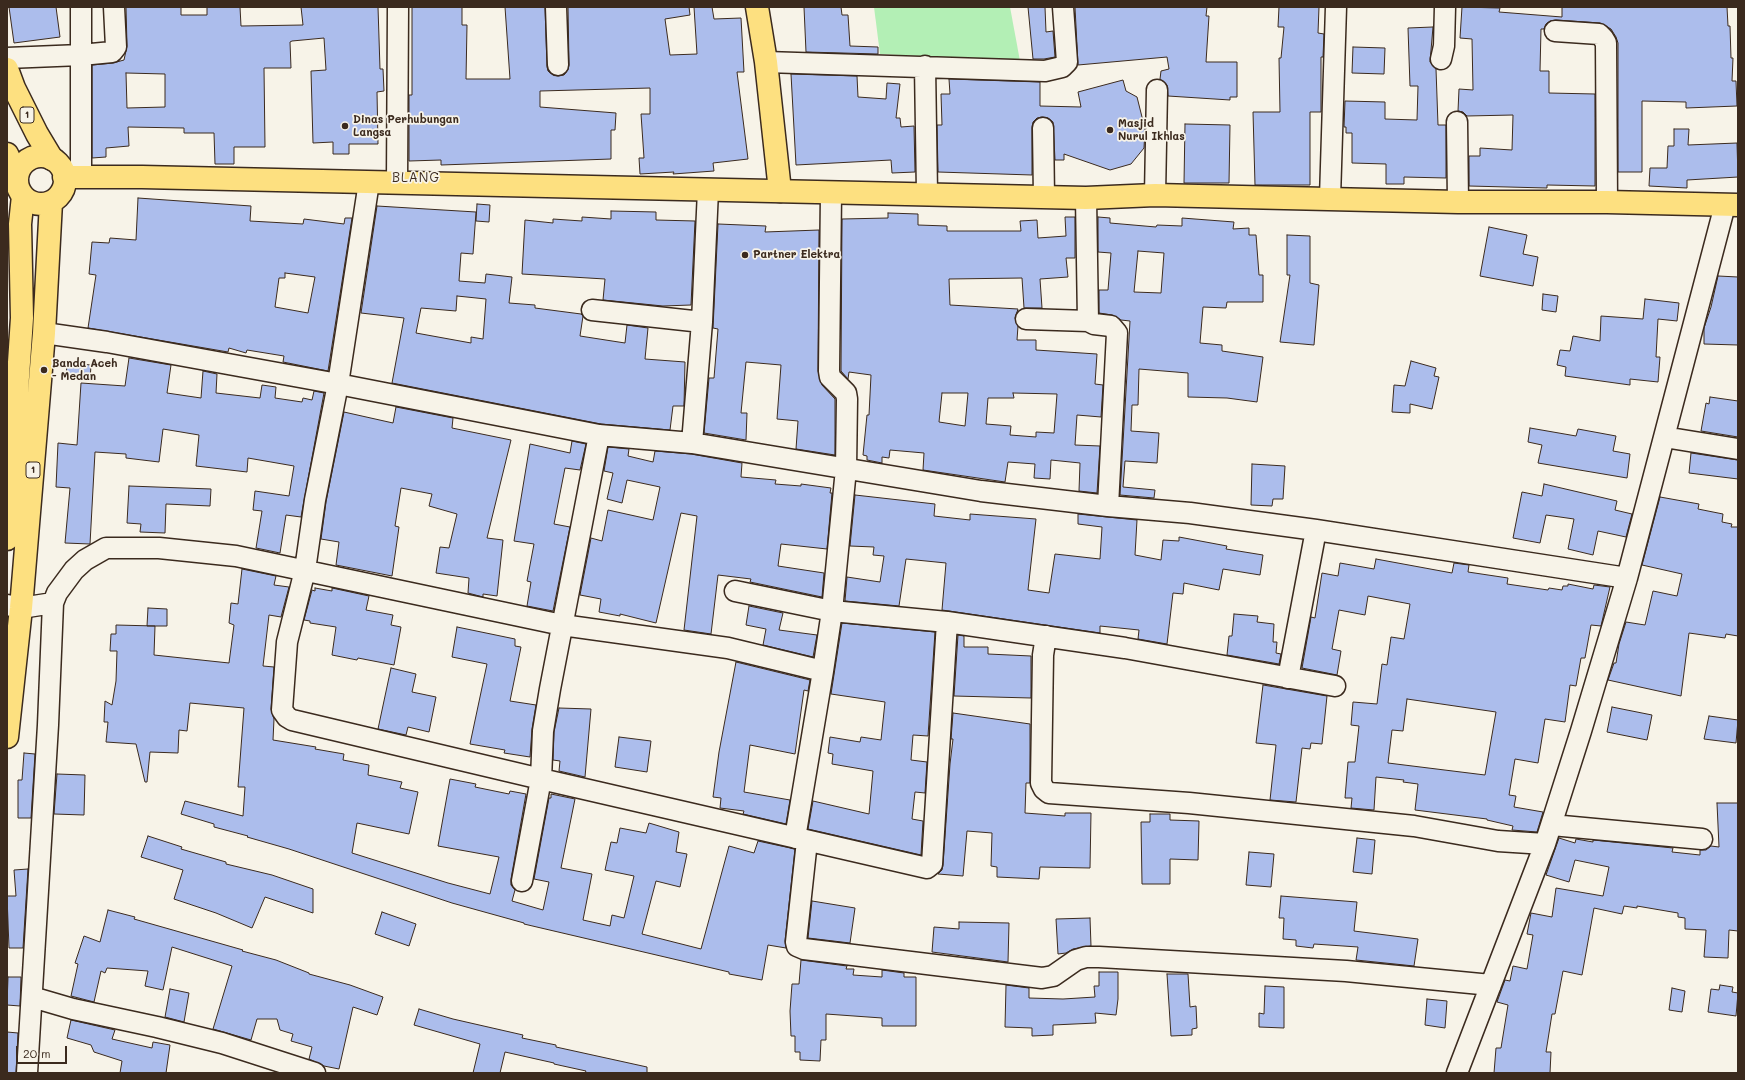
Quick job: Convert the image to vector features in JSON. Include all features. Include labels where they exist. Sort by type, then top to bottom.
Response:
[{"type":"main road","points":[[757,7],[766,62],[780,191]]},
{"type":"main road","name":"1","points":[[7,69],[14,88],[36,134],[52,159]]},
{"type":"main road","points":[[7,154],[16,184],[36,204],[51,202],[62,192],[72,177]]},
{"type":"main road","points":[[16,184],[24,162],[30,158],[45,156],[52,159],[62,170],[72,177],[142,176],[1086,198],[1155,195],[1458,202],[1607,202],[1731,205]]},
{"type":"main road","name":"1","points":[[7,539],[14,318],[20,224],[16,184]]},
{"type":"main road","name":"1","points":[[7,737],[14,606],[44,333],[51,202]]},
{"type":"street","points":[[72,177],[81,55],[81,7]]},
{"type":"street","points":[[7,58],[81,55],[109,52],[114,50],[116,47],[114,7]]},
{"type":"street","points":[[397,182],[398,7]]},
{"type":"street","points":[[556,7],[558,65]]},
{"type":"street","points":[[766,62],[1044,71],[1062,67],[1066,62],[1063,7]]},
{"type":"street","points":[[1330,198],[1332,90],[1336,7]]},
{"type":"street","points":[[1441,59],[1444,46],[1445,7]]},
{"type":"street","points":[[1555,31],[1599,34],[1606,43],[1607,202]]},
{"type":"street","points":[[925,66],[927,194]]},
{"type":"street","points":[[1155,195],[1158,90]]},
{"type":"street","points":[[1457,122],[1458,202]]},
{"type":"street","points":[[1043,128],[1044,197]]},
{"type":"street","points":[[369,182],[338,384],[315,500],[305,570],[287,642],[282,710],[287,717],[292,720],[923,869],[932,864],[947,622]]},
{"type":"street","points":[[692,443],[702,322],[708,190]]},
{"type":"street","points":[[831,193],[829,371],[830,377],[846,393],[846,469],[832,611],[801,840],[797,946],[804,949],[1042,978],[1053,976],[1076,960],[1086,957],[1099,957],[1346,971],[1491,985]]},
{"type":"street","points":[[1086,198],[1088,321]]},
{"type":"street","points":[[1457,1073],[1552,825],[1627,578],[1664,437],[1731,205]]},
{"type":"street","points":[[592,310],[702,322]]},
{"type":"street","points":[[1026,319],[1088,321],[1094,324],[1111,326],[1117,333],[1108,506]]},
{"type":"street","points":[[44,333],[106,342],[338,384],[599,435],[692,443],[981,491],[1108,506],[1190,513],[1316,530],[1627,578]]},
{"type":"street","points":[[522,881],[541,779],[543,731],[599,435]]},
{"type":"street","points":[[1664,437],[1738,449]]},
{"type":"street","points":[[1288,678],[1316,530]]},
{"type":"street","points":[[27,1073],[48,725],[53,603],[65,580],[74,570],[95,553],[106,548],[159,548],[229,555],[562,625],[728,648],[823,671]]},
{"type":"street","points":[[735,592],[832,611],[947,622],[1125,648],[1335,686]]},
{"type":"street","points":[[14,606],[53,603]]},
{"type":"street","points":[[1046,636],[1043,655],[1042,783],[1044,789],[1049,793],[1197,804],[1414,826],[1498,841],[1545,844]]},
{"type":"street","points":[[1552,825],[1702,839]]},
{"type":"street","points":[[32,997],[73,1009],[157,1026],[222,1043],[315,1073]]},
{"type":"green space","points":[[874,7],[1010,7],[1020,61],[880,54]]},
{"type":"building","points":[[9,7],[56,7],[60,37],[14,43]]},
{"type":"building","points":[[126,7],[181,7],[181,15],[207,15],[207,7],[240,7],[241,26],[303,25],[301,7],[378,7],[380,69],[383,69],[384,91],[377,92],[378,144],[349,144],[349,154],[333,154],[333,142],[313,143],[311,71],[326,70],[324,38],[290,42],[291,68],[264,68],[265,147],[234,147],[234,164],[215,164],[214,133],[184,133],[184,128],[128,127],[129,146],[106,148],[106,157],[92,158],[92,65],[113,63],[124,60],[127,46]],"holes":[[[126,73],[165,74],[165,107],[127,108]]]},
{"type":"building","points":[[412,7],[462,7],[462,25],[467,25],[466,79],[510,79],[505,7],[545,7],[547,66],[548,71],[553,75],[558,76],[564,75],[568,70],[569,65],[568,7],[689,7],[690,15],[665,19],[670,55],[697,54],[694,7],[712,7],[714,19],[741,18],[744,72],[737,72],[748,159],[713,163],[714,171],[673,174],[674,172],[640,174],[639,158],[644,158],[641,114],[650,114],[650,88],[540,91],[540,107],[616,113],[615,130],[611,130],[611,159],[441,165],[441,160],[409,161],[409,95],[412,95]]},
{"type":"building","points":[[804,7],[841,7],[842,15],[848,15],[850,46],[878,47],[878,54],[806,52]]},
{"type":"building","points":[[1028,7],[1045,7],[1046,32],[1053,31],[1055,57],[1033,59]]},
{"type":"building","points":[[1075,7],[1207,7],[1206,16],[1209,16],[1206,62],[1237,62],[1237,97],[1230,97],[1230,100],[1168,96],[1167,85],[1160,79],[1161,71],[1169,69],[1167,57],[1078,65]]},
{"type":"building","points":[[1279,7],[1319,7],[1318,33],[1324,34],[1323,57],[1321,57],[1321,112],[1310,112],[1310,185],[1255,185],[1253,112],[1280,112],[1279,58],[1281,58],[1284,27],[1278,27]]},
{"type":"building","points":[[1462,7],[1500,8],[1499,12],[1562,17],[1562,7],[1727,7],[1728,26],[1730,26],[1731,58],[1733,58],[1732,81],[1736,81],[1737,106],[1686,108],[1686,102],[1642,101],[1642,172],[1618,172],[1618,43],[1616,37],[1611,29],[1600,23],[1556,20],[1550,21],[1546,24],[1544,29],[1541,29],[1540,71],[1549,71],[1549,93],[1595,94],[1595,186],[1547,185],[1547,188],[1469,186],[1469,156],[1480,156],[1480,148],[1512,150],[1513,115],[1467,116],[1463,112],[1458,111],[1459,89],[1473,90],[1472,39],[1460,38]]},
{"type":"building","points":[[1433,27],[1430,62],[1436,69],[1438,125],[1446,125],[1446,178],[1404,177],[1404,184],[1386,184],[1386,164],[1352,163],[1352,133],[1346,133],[1346,127],[1344,127],[1345,101],[1385,102],[1385,119],[1417,120],[1418,86],[1410,86],[1408,28]]},
{"type":"building","points":[[1353,47],[1385,48],[1384,74],[1352,73]]},
{"type":"building","points":[[791,74],[857,76],[858,97],[886,99],[887,83],[900,84],[896,118],[900,118],[901,127],[914,126],[915,172],[892,173],[891,160],[796,165]]},
{"type":"building","points":[[949,79],[1040,82],[1040,106],[1081,107],[1078,92],[1123,80],[1126,91],[1137,97],[1145,129],[1144,148],[1131,164],[1110,170],[1064,154],[1064,160],[1055,160],[1053,122],[1048,118],[1042,117],[1037,118],[1033,122],[1032,175],[938,172],[937,125],[942,125],[941,94],[950,94]]},
{"type":"building","points":[[1185,124],[1230,125],[1229,183],[1184,183]]},
{"type":"building","points":[[1674,129],[1689,129],[1688,145],[1737,143],[1738,177],[1687,180],[1687,188],[1649,186],[1650,168],[1667,168],[1668,146],[1674,146]]},
{"type":"building","points":[[138,198],[251,206],[250,221],[303,224],[304,219],[344,224],[345,218],[352,218],[328,371],[283,362],[284,356],[247,350],[246,353],[229,348],[228,352],[88,328],[96,275],[89,274],[92,242],[109,243],[110,238],[136,240]],"holes":[[[285,273],[315,277],[308,313],[275,307],[279,278],[285,278]]]},
{"type":"building","points":[[477,204],[490,205],[489,222],[476,221]]},
{"type":"building","points":[[377,206],[476,212],[473,254],[461,253],[459,281],[485,283],[486,274],[512,277],[509,303],[535,305],[535,308],[581,314],[583,316],[580,336],[625,343],[627,325],[648,328],[645,359],[685,362],[684,406],[673,406],[670,430],[601,424],[392,383],[404,318],[361,313]],"holes":[[[457,296],[486,299],[483,339],[471,337],[471,343],[416,333],[421,308],[456,311]]]},
{"type":"building","points":[[611,211],[656,212],[656,220],[695,221],[691,305],[663,306],[603,300],[605,279],[522,274],[525,220],[553,223],[553,219],[582,221],[582,217],[611,219]]},
{"type":"building","points":[[888,213],[918,214],[918,225],[947,226],[947,231],[1021,231],[1020,221],[1037,220],[1038,238],[1066,236],[1065,217],[1075,217],[1075,258],[1066,258],[1068,277],[1040,279],[1042,308],[1024,308],[1022,278],[949,279],[950,305],[1018,309],[1015,318],[1018,326],[1017,340],[1036,340],[1036,350],[1097,354],[1095,384],[1103,385],[1101,417],[1077,415],[1075,445],[1100,446],[1097,493],[1079,491],[1080,463],[1051,460],[1050,479],[1034,478],[1035,464],[1008,462],[1005,482],[923,470],[924,453],[890,450],[889,458],[882,457],[882,463],[867,460],[867,456],[863,455],[867,415],[869,415],[871,375],[849,372],[848,379],[841,371],[842,219],[888,218]],"holes":[[[942,393],[968,393],[965,426],[939,422]],[[1013,393],[1057,394],[1054,433],[1036,432],[1036,437],[1010,435],[1011,426],[986,424],[988,398],[1014,398]]]},
{"type":"building","points":[[1098,217],[1110,218],[1110,223],[1156,227],[1157,225],[1182,226],[1182,218],[1234,222],[1233,229],[1249,228],[1249,235],[1256,235],[1259,275],[1263,275],[1263,302],[1227,302],[1226,308],[1203,307],[1200,343],[1222,345],[1222,351],[1263,357],[1257,402],[1227,398],[1188,397],[1188,373],[1139,369],[1138,405],[1132,405],[1131,431],[1159,433],[1157,463],[1125,461],[1123,487],[1155,490],[1154,498],[1120,495],[1130,321],[1121,320],[1112,315],[1099,313],[1099,290],[1108,290],[1111,253],[1098,252]],"holes":[[[1138,251],[1164,253],[1161,293],[1134,292]]]},
{"type":"building","points":[[718,224],[766,226],[765,232],[819,230],[818,371],[822,385],[835,399],[835,455],[796,449],[798,421],[777,419],[781,365],[746,362],[741,413],[747,413],[746,440],[704,433],[709,378],[714,378],[718,329],[713,328]]},
{"type":"building","points":[[1489,227],[1527,235],[1523,254],[1538,257],[1533,286],[1480,276]]},
{"type":"building","points":[[1287,235],[1310,236],[1310,283],[1319,285],[1314,345],[1280,342],[1290,275],[1287,275]]},
{"type":"building","points":[[1718,276],[1738,277],[1738,345],[1704,344],[1704,328],[1711,307]]},
{"type":"building","points":[[1543,294],[1558,296],[1556,312],[1542,310]]},
{"type":"building","points":[[1645,299],[1679,303],[1677,321],[1658,319],[1656,357],[1660,357],[1658,382],[1630,379],[1630,385],[1565,376],[1566,367],[1557,365],[1560,350],[1570,351],[1573,336],[1600,341],[1601,316],[1643,319]]},
{"type":"building","points":[[129,358],[171,365],[167,393],[201,398],[203,371],[217,374],[216,393],[260,398],[262,385],[276,387],[275,398],[302,402],[303,398],[312,400],[314,391],[324,393],[301,517],[286,515],[280,553],[256,548],[262,511],[253,510],[255,491],[289,496],[294,466],[248,458],[247,472],[196,466],[199,435],[163,429],[159,462],[126,458],[126,454],[95,452],[90,544],[65,543],[70,488],[56,487],[58,443],[77,445],[81,383],[125,386]]},
{"type":"building","points":[[1411,361],[1436,368],[1434,376],[1439,377],[1432,409],[1410,404],[1410,413],[1392,412],[1394,385],[1405,386]]},
{"type":"building","points":[[67,363],[91,365],[90,380],[66,379]]},
{"type":"building","points":[[1710,397],[1738,401],[1738,437],[1701,431],[1706,403],[1709,404]]},
{"type":"building","points":[[396,407],[453,418],[452,428],[511,440],[487,538],[503,540],[497,596],[483,594],[483,597],[468,593],[469,578],[436,573],[440,547],[449,548],[457,514],[429,506],[432,494],[401,488],[395,526],[399,527],[392,576],[336,565],[339,542],[321,539],[326,502],[344,412],[393,423]]},
{"type":"building","points":[[1530,428],[1576,436],[1578,429],[1616,436],[1613,451],[1630,454],[1627,478],[1538,463],[1542,445],[1528,442]]},
{"type":"building","points":[[572,441],[586,444],[580,470],[565,468],[554,524],[570,527],[553,611],[527,606],[531,582],[527,581],[534,544],[514,541],[530,444],[570,453]]},
{"type":"building","points":[[608,447],[629,449],[628,456],[653,462],[655,451],[691,454],[742,463],[741,477],[776,480],[775,484],[801,486],[801,484],[831,488],[830,493],[832,493],[827,549],[781,544],[778,566],[824,573],[822,597],[750,582],[751,579],[718,575],[711,634],[684,630],[697,516],[681,513],[656,623],[620,614],[620,616],[599,612],[601,599],[580,595],[591,538],[602,541],[608,510],[653,520],[660,487],[627,480],[622,503],[607,499],[613,473],[604,471]]},
{"type":"building","points":[[1691,453],[1738,460],[1738,479],[1689,473]]},
{"type":"building","points":[[1252,464],[1285,466],[1283,499],[1273,499],[1272,506],[1251,505]]},
{"type":"building","points":[[1544,484],[1617,501],[1615,510],[1632,514],[1626,537],[1598,531],[1593,555],[1568,549],[1574,519],[1546,515],[1540,543],[1513,538],[1522,492],[1542,496]]},
{"type":"building","points":[[129,486],[211,489],[210,506],[166,504],[165,533],[140,532],[141,524],[127,523]]},
{"type":"building","points":[[855,495],[935,504],[934,516],[970,520],[970,514],[1036,519],[1028,590],[1049,593],[1055,554],[1100,559],[1102,527],[1078,524],[1078,514],[1137,520],[1135,555],[1161,560],[1163,540],[1179,541],[1179,537],[1227,546],[1226,549],[1263,555],[1260,575],[1223,569],[1219,590],[1184,583],[1183,594],[1173,593],[1167,644],[1138,639],[1139,630],[1100,626],[1100,633],[942,610],[946,563],[906,559],[899,606],[845,601],[847,577],[880,582],[884,556],[873,555],[874,547],[850,546]]},
{"type":"building","points":[[1660,497],[1699,504],[1698,509],[1723,514],[1722,522],[1732,524],[1731,527],[1738,527],[1738,636],[1726,634],[1725,638],[1689,633],[1681,696],[1608,680],[1614,663],[1616,663],[1619,644],[1626,622],[1645,625],[1653,591],[1677,596],[1682,574],[1642,565]]},
{"type":"building","points":[[1376,559],[1452,573],[1454,563],[1469,565],[1468,572],[1508,578],[1507,584],[1548,590],[1549,588],[1562,590],[1563,586],[1568,586],[1568,584],[1593,589],[1594,585],[1610,587],[1601,626],[1591,625],[1585,658],[1581,658],[1576,686],[1570,685],[1565,722],[1545,719],[1538,763],[1515,759],[1509,795],[1516,796],[1514,807],[1543,812],[1537,832],[1512,830],[1513,826],[1487,819],[1415,810],[1418,784],[1403,782],[1404,780],[1376,777],[1374,810],[1351,808],[1352,798],[1345,798],[1348,762],[1355,762],[1359,726],[1351,725],[1353,702],[1377,704],[1382,664],[1387,665],[1391,637],[1404,639],[1410,604],[1368,596],[1365,615],[1339,610],[1332,649],[1341,651],[1337,675],[1302,668],[1311,617],[1315,618],[1322,573],[1338,576],[1340,563],[1374,569]],"holes":[[[1407,699],[1496,712],[1485,775],[1388,763],[1392,730],[1403,731]]]},
{"type":"building","points":[[242,569],[276,576],[274,585],[289,587],[281,617],[269,615],[263,666],[274,667],[271,709],[274,719],[273,740],[316,747],[315,749],[344,754],[343,760],[369,765],[368,775],[402,782],[400,788],[418,792],[409,834],[357,823],[352,853],[448,883],[490,894],[499,857],[438,846],[450,779],[476,784],[475,787],[509,794],[510,791],[526,794],[511,879],[511,885],[515,890],[512,901],[543,910],[549,882],[534,879],[549,798],[551,798],[551,794],[575,799],[561,868],[592,874],[583,920],[610,926],[612,915],[624,918],[634,876],[605,870],[611,842],[617,843],[620,828],[646,833],[649,823],[679,832],[676,852],[687,854],[680,887],[656,881],[642,934],[701,949],[729,846],[754,853],[758,841],[795,849],[785,941],[786,948],[768,945],[762,980],[729,974],[729,972],[524,924],[452,903],[289,849],[214,827],[214,824],[181,814],[185,801],[243,816],[245,787],[238,787],[244,708],[190,703],[187,731],[179,730],[178,753],[150,752],[147,782],[145,782],[136,744],[106,742],[108,722],[104,722],[105,701],[112,705],[116,681],[117,651],[110,651],[111,634],[116,634],[116,625],[155,626],[154,655],[229,663],[234,625],[229,623],[231,603],[238,604]]},
{"type":"building","points":[[315,588],[332,591],[332,588],[369,596],[366,610],[393,615],[391,625],[401,627],[394,665],[332,655],[336,627],[310,623],[310,621],[304,620],[312,590],[315,591]]},
{"type":"building","points":[[749,606],[783,613],[779,630],[817,635],[813,657],[763,645],[766,629],[746,625]]},
{"type":"building","points":[[148,608],[167,609],[167,626],[147,626]]},
{"type":"building","points":[[1234,614],[1258,616],[1257,622],[1274,624],[1273,642],[1277,642],[1276,653],[1281,654],[1279,664],[1227,655],[1229,636],[1232,636]]},
{"type":"building","points":[[842,623],[935,632],[928,736],[913,735],[911,760],[927,762],[925,793],[915,792],[912,819],[923,821],[921,855],[808,829],[813,801],[869,814],[873,771],[832,764],[833,754],[828,753],[830,737],[860,742],[861,737],[881,740],[885,702],[831,694]]},
{"type":"building","points":[[457,627],[515,639],[515,646],[521,647],[510,701],[536,705],[532,729],[530,757],[504,753],[505,750],[470,744],[487,664],[452,657]]},
{"type":"building","points":[[958,635],[964,636],[964,647],[988,647],[988,654],[1031,656],[1031,698],[954,696]]},
{"type":"building","points":[[736,662],[810,680],[808,691],[804,690],[795,754],[750,745],[744,792],[790,800],[786,824],[743,814],[744,811],[720,808],[721,798],[713,797],[719,752]]},
{"type":"building","points":[[391,668],[416,674],[412,692],[436,697],[429,732],[408,727],[406,735],[378,729]]},
{"type":"building","points":[[1263,685],[1327,696],[1322,744],[1311,743],[1310,749],[1302,748],[1296,802],[1270,800],[1276,745],[1256,743]]},
{"type":"building","points":[[1612,707],[1652,715],[1647,740],[1607,732]]},
{"type":"building","points":[[559,708],[591,709],[585,777],[559,771],[560,761],[553,760],[554,732]]},
{"type":"building","points":[[953,713],[1030,724],[1030,783],[1026,783],[1025,813],[1065,816],[1065,813],[1091,813],[1090,868],[1040,867],[1039,879],[997,877],[997,867],[991,866],[992,833],[967,831],[963,876],[938,874],[942,870],[943,865],[953,739],[951,739]]},
{"type":"building","points":[[1709,716],[1738,720],[1736,743],[1704,739]]},
{"type":"building","points":[[619,737],[651,741],[647,772],[615,767]]},
{"type":"building","points":[[24,753],[35,754],[31,818],[18,818],[18,780],[22,780]]},
{"type":"building","points":[[57,774],[85,775],[84,815],[54,814]]},
{"type":"building","points":[[1717,803],[1738,803],[1738,931],[1729,930],[1728,958],[1704,957],[1706,930],[1685,929],[1685,918],[1678,917],[1678,913],[1637,906],[1637,908],[1624,906],[1622,914],[1594,908],[1582,975],[1563,971],[1555,1014],[1552,1014],[1546,1052],[1551,1052],[1550,1073],[1494,1073],[1496,1048],[1501,1048],[1508,1005],[1497,1002],[1505,980],[1510,981],[1513,966],[1527,969],[1533,935],[1527,934],[1531,913],[1552,917],[1556,888],[1603,896],[1609,867],[1575,860],[1569,882],[1546,875],[1559,838],[1575,843],[1576,839],[1593,842],[1593,840],[1673,848],[1672,852],[1700,855],[1700,850],[1706,850],[1711,846],[1719,847]]},
{"type":"building","points":[[1150,814],[1170,814],[1170,820],[1199,821],[1198,860],[1170,859],[1170,884],[1142,884],[1141,822],[1150,822]]},
{"type":"building","points":[[148,836],[182,847],[181,849],[226,862],[226,864],[272,875],[313,889],[313,913],[265,897],[252,928],[216,913],[174,899],[183,870],[141,857]]},
{"type":"building","points":[[1357,838],[1375,840],[1372,874],[1353,872]]},
{"type":"building","points":[[1249,852],[1274,854],[1271,887],[1246,885]]},
{"type":"building","points":[[28,869],[23,948],[9,948],[7,896],[16,896],[14,870]]},
{"type":"building","points":[[1281,896],[1357,902],[1354,931],[1418,939],[1414,966],[1356,960],[1358,947],[1314,944],[1313,948],[1296,946],[1296,940],[1283,939],[1284,918],[1279,918]]},
{"type":"building","points":[[812,901],[855,908],[850,943],[808,938]]},
{"type":"building","points":[[108,910],[135,917],[134,919],[276,960],[309,974],[350,985],[383,997],[377,1015],[353,1007],[339,1069],[324,1066],[309,1059],[312,1047],[291,1041],[293,1034],[280,1030],[277,1019],[257,1019],[251,1040],[213,1029],[232,966],[172,947],[163,990],[145,986],[148,971],[107,968],[105,973],[101,971],[94,1002],[71,996],[78,964],[75,963],[84,936],[100,942]]},
{"type":"building","points":[[382,912],[416,924],[409,946],[375,934]]},
{"type":"building","points":[[1090,918],[1091,946],[1073,949],[1066,953],[1058,954],[1056,919]]},
{"type":"building","points":[[959,922],[1009,923],[1008,962],[932,952],[934,927],[959,929]]},
{"type":"building","points":[[801,960],[847,966],[846,969],[854,969],[853,975],[882,977],[882,970],[904,973],[904,977],[916,977],[916,1026],[882,1026],[882,1018],[826,1014],[826,1040],[821,1040],[820,1061],[800,1060],[800,1052],[795,1052],[795,1036],[791,1036],[790,1011],[792,984],[799,984]]},
{"type":"building","points":[[1099,972],[1118,972],[1118,999],[1116,1015],[1095,1013],[1096,1023],[1053,1025],[1053,1035],[1032,1036],[1032,1028],[1005,1027],[1006,985],[1029,988],[1029,998],[1063,999],[1095,997],[1094,986],[1099,986]]},
{"type":"building","points":[[1167,974],[1188,974],[1190,1007],[1196,1006],[1197,1028],[1192,1029],[1192,1035],[1171,1036]]},
{"type":"building","points":[[8,977],[21,977],[20,1006],[7,1005]]},
{"type":"building","points":[[1720,985],[1733,987],[1732,992],[1738,993],[1736,1016],[1708,1012],[1711,989],[1719,990]]},
{"type":"building","points":[[1265,986],[1284,987],[1284,1028],[1259,1027],[1259,1013],[1264,1014]]},
{"type":"building","points":[[1672,988],[1685,991],[1682,1012],[1669,1010]]},
{"type":"building","points":[[170,989],[189,993],[184,1022],[165,1017]]},
{"type":"building","points":[[1427,999],[1447,1001],[1445,1028],[1425,1025]]},
{"type":"building","points":[[419,1009],[453,1019],[523,1035],[522,1038],[556,1045],[556,1047],[647,1067],[647,1073],[585,1073],[586,1071],[505,1052],[500,1073],[473,1073],[480,1044],[414,1025]]},
{"type":"building","points":[[71,1020],[115,1030],[112,1039],[152,1048],[153,1042],[170,1045],[166,1073],[120,1073],[122,1061],[94,1052],[91,1045],[67,1038]]},
{"type":"building","points":[[7,1032],[18,1033],[16,1073],[7,1073]]},
{"type":"place","name":"Dinas Perhubungan Langsa","points":[[345,126]]},
{"type":"place","name":"Masjid Nurul Ikhlas","points":[[1110,130]]},
{"type":"place","name":"Partner Elektra","points":[[745,255]]},
{"type":"place","name":"Banda Aceh - Medan","points":[[44,370]]},
{"type":"district","name":"BLANG","points":[[416,178]]}]
